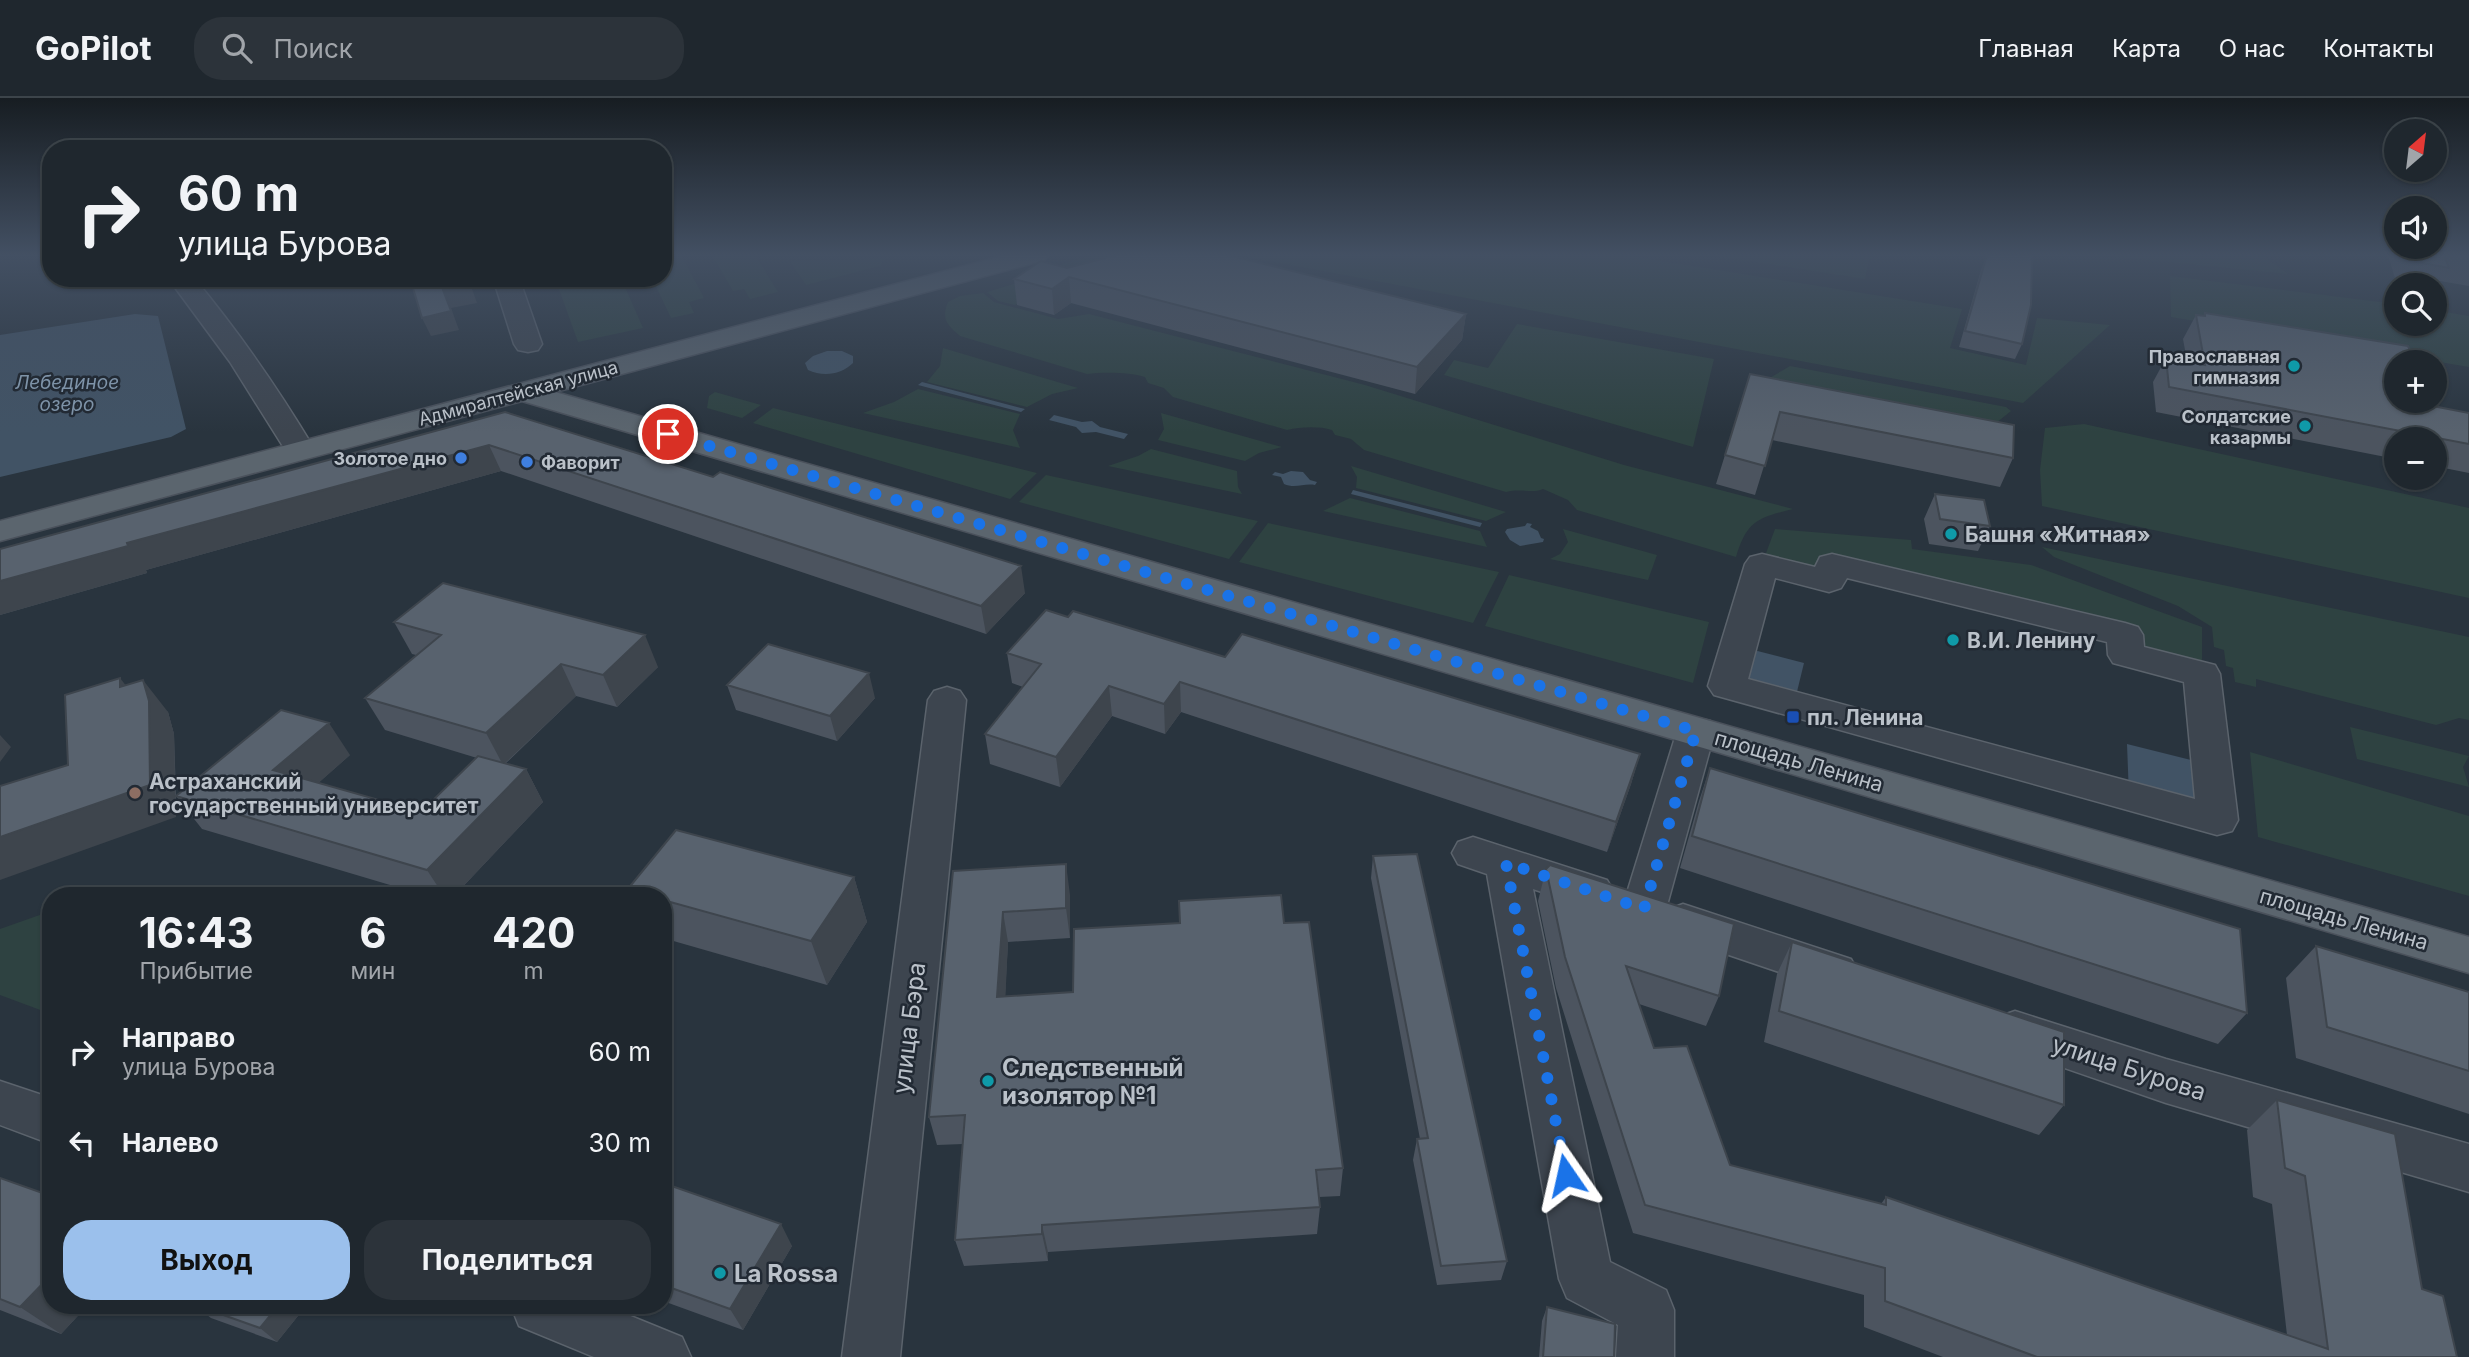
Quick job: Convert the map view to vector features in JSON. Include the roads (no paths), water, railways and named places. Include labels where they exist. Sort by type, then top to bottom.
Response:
[{"type":"main road","name":"Адмиралтейская улица","points":[[0,531],[816,314]]},
{"type":"main road","name":"площадь Ленина","points":[[524,392],[2469,955]]},
{"type":"street","points":[[210,314],[266,393],[300,450]]},
{"type":"street","points":[[518,314],[528,344]]},
{"type":"street","points":[[1762,564],[1829,581],[1832,564],[2111,631],[2125,635],[2126,655],[2203,674],[2217,820],[1727,686],[1762,564]]},
{"type":"street","name":"улица Бэра","points":[[871,1357],[947,700]]},
{"type":"street","points":[[1644,909],[1696,731]]},
{"type":"street","points":[[1645,1357],[1646,1310],[1586,1279],[1489,858],[1879,986]]},
{"type":"street","name":"улица Бурова","points":[[1970,1016],[2165,1081],[2469,1168]]},
{"type":"street","points":[[0,1103],[42,1118]]},
{"type":"street","points":[[558,1314],[662,1357]]},
{"type":"water","name":"Лебединое озеро","points":[[135,314],[158,316],[186,429],[171,437],[0,477],[0,335]]},
{"type":"water","points":[[827,351],[842,351],[853,356],[853,363],[832,374],[808,370],[805,363],[813,356]]},
{"type":"water","points":[[922,382],[1025,409],[1021,412],[918,385]]},
{"type":"water","points":[[1054,415],[1082,422],[1092,421],[1100,427],[1128,434],[1124,439],[1096,432],[1082,433],[1076,427],[1049,420]]},
{"type":"water","points":[[1291,471],[1303,472],[1310,480],[1317,482],[1315,485],[1288,485],[1284,484],[1281,477],[1272,475],[1275,472],[1283,474]]},
{"type":"water","points":[[1353,490],[1482,523],[1480,527],[1351,494]]},
{"type":"water","points":[[1527,523],[1532,524],[1530,527],[1538,531],[1544,539],[1543,542],[1520,546],[1510,540],[1505,532],[1507,529],[1525,526]]},
{"type":"water","points":[[1738,646],[1804,663],[1794,704],[1727,686]]},
{"type":"water","points":[[2127,744],[2211,765],[2217,820],[2129,796]]},
{"type":"place","name":"Православная гимназия","points":[[2294,366]]},
{"type":"place","name":"Солдатские казармы","points":[[2305,426]]},
{"type":"place","name":"Золотое дно","points":[[461,458]]},
{"type":"place","name":"Фаворит","points":[[527,462]]},
{"type":"place","name":"Башня «Житная»","points":[[1951,534]]},
{"type":"place","name":"В.И. Ленину","points":[[1953,640]]},
{"type":"place","name":"пл. Ленина","points":[[1793,717]]},
{"type":"place","name":"Астраханский государственный университет","points":[[135,793]]},
{"type":"place","name":"Следственный изолятор №1","points":[[988,1081]]},
{"type":"place","name":"La Rossa","points":[[720,1273]]}]
